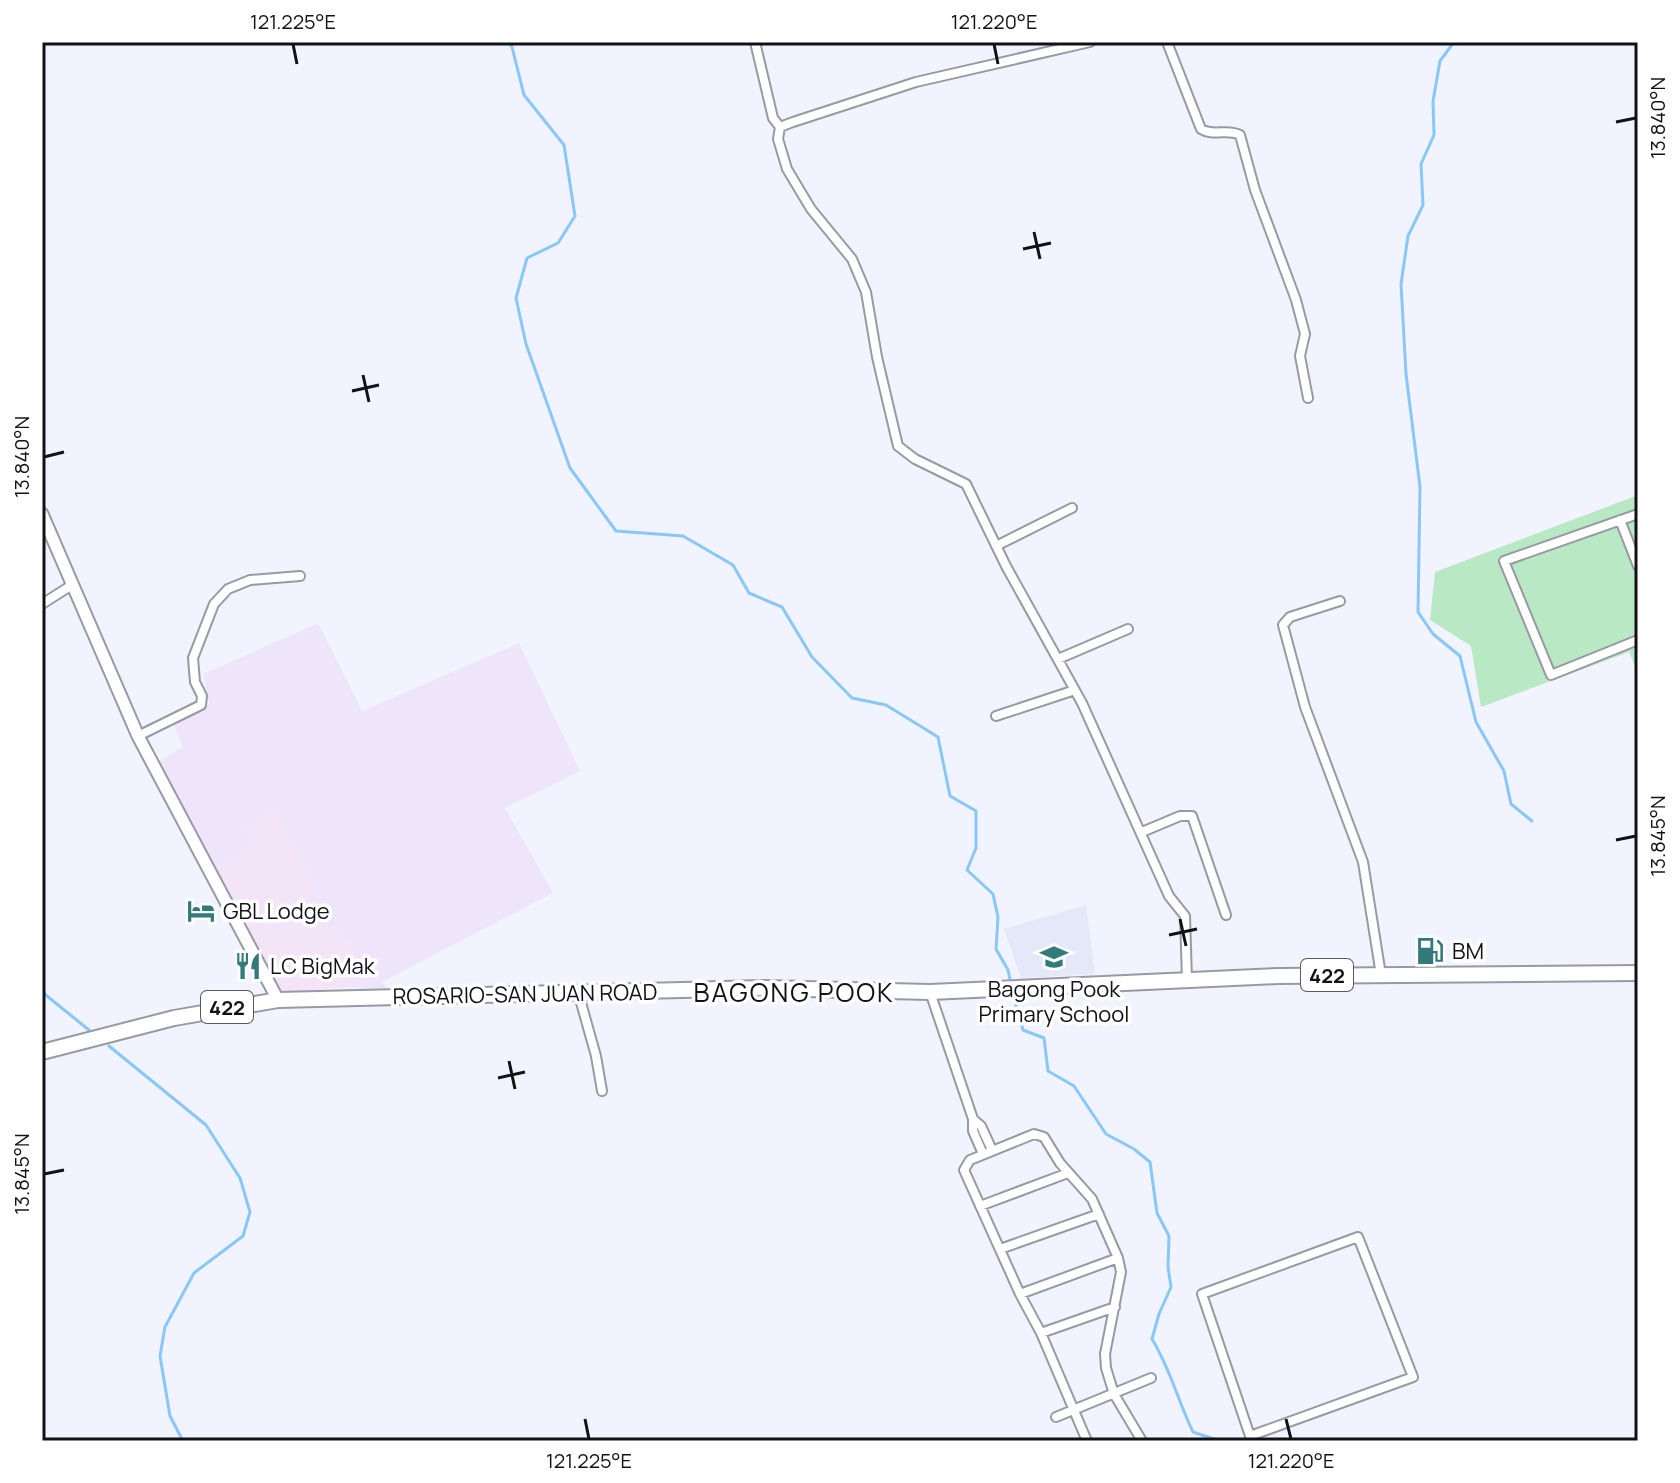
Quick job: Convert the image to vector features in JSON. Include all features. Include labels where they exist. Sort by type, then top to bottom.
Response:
[{"type":"main road","name":"ROSARIO-SAN JUAN ROAD","points":[[42,1052],[174,1018],[278,1000],[764,988],[930,992],[1187,980],[1638,973]]},
{"type":"street","points":[[755,42],[773,118],[780,127],[778,139],[787,169],[811,209],[852,259],[866,292],[877,357],[898,446],[915,459],[966,484],[996,546],[1075,690],[1169,896],[1185,916],[1187,980]]},
{"type":"street","points":[[780,127],[916,82],[1090,42]]},
{"type":"street","points":[[1167,42],[1201,129],[1207,133],[1233,131],[1240,135],[1255,190],[1296,300],[1305,334],[1300,356],[1308,398]]},
{"type":"street","points":[[996,546],[1072,508]]},
{"type":"street","points":[[42,514],[138,736],[278,1000]]},
{"type":"street","points":[[1638,514],[1504,561],[1551,675],[1638,640]]},
{"type":"street","points":[[1620,520],[1638,566]]},
{"type":"street","points":[[138,736],[201,705],[202,696],[195,682],[193,658],[214,604],[228,589],[250,580],[300,576]]},
{"type":"street","points":[[42,604],[72,585]]},
{"type":"street","points":[[1340,601],[1290,617],[1283,625],[1305,707],[1363,862],[1381,975]]},
{"type":"street","points":[[1058,659],[1128,629]]},
{"type":"street","points":[[996,716],[1075,690]]},
{"type":"street","points":[[1142,832],[1180,816],[1192,816],[1226,915]]},
{"type":"street","points":[[578,991],[602,1091]]},
{"type":"street","points":[[930,992],[973,1119],[973,1131],[988,1152]]},
{"type":"street","points":[[1087,1441],[1041,1333],[965,1173],[964,1166],[988,1152],[1034,1134],[1040,1134],[1087,1193],[1118,1258],[1121,1272],[1105,1354],[1106,1368],[1114,1394],[1142,1441]]},
{"type":"street","points":[[980,1206],[1068,1173]]},
{"type":"street","points":[[1000,1249],[1099,1214]]},
{"type":"street","points":[[1358,1237],[1413,1377],[1250,1436],[1202,1294],[1358,1237]]},
{"type":"street","points":[[1020,1294],[1118,1258]]},
{"type":"street","points":[[1041,1333],[1115,1307]]},
{"type":"street","points":[[1056,1417],[1151,1378]]},
{"type":"shaded area","points":[[318,623],[362,711],[519,643],[580,771],[505,808],[553,893],[382,982],[387,989],[349,987],[349,970],[360,966],[350,945],[306,907],[316,887],[274,812],[244,829],[258,846],[214,869],[157,762],[183,747],[173,723],[209,704],[203,674]]},
{"type":"shaded area","points":[[274,811],[316,887],[307,908],[351,946],[360,967],[349,971],[349,987],[278,993],[214,869],[258,846],[243,829]]},
{"type":"shaded area","name":"Bagong Pook Primary School","points":[[1086,905],[1095,974],[1021,978],[1004,929]]},
{"type":"green space","points":[[1638,495],[1638,673],[1629,652],[1481,707],[1471,646],[1430,620],[1435,572]]},
{"type":"waterway","points":[[508,42],[524,95],[564,145],[575,216],[558,243],[527,258],[516,298],[526,344],[570,468],[616,531],[683,536],[733,565],[749,593],[782,607],[812,657],[852,698],[886,705],[938,737],[950,796],[976,811],[976,848],[967,870],[993,894],[998,917],[996,949],[1008,970],[1011,984]]},
{"type":"waterway","points":[[1454,42],[1440,61],[1433,101],[1434,135],[1421,164],[1423,205],[1408,236],[1401,284],[1406,374],[1420,487],[1418,612],[1433,634],[1460,656],[1476,722],[1504,771],[1511,804],[1532,821]]},
{"type":"waterway","points":[[1012,991],[1023,1030],[1044,1038],[1048,1071],[1074,1086],[1106,1134],[1150,1162],[1157,1213],[1169,1236],[1171,1287],[1152,1339],[1193,1432],[1220,1441]]},
{"type":"waterway","points":[[42,992],[89,1030]]},
{"type":"waterway","points":[[109,1046],[206,1125],[240,1178],[250,1212],[243,1236],[194,1273],[165,1327],[160,1356],[170,1416],[183,1441]]},
{"type":"place","name":"GBL Lodge","points":[[201,911]]},
{"type":"place","name":"BM","points":[[1430,951]]},
{"type":"place","name":"Bagong Pook Primary School","points":[[1054,957]]},
{"type":"place","name":"LC BigMak","points":[[248,966]]},
{"type":"district","name":"BAGONG POOK","points":[[794,992]]}]
